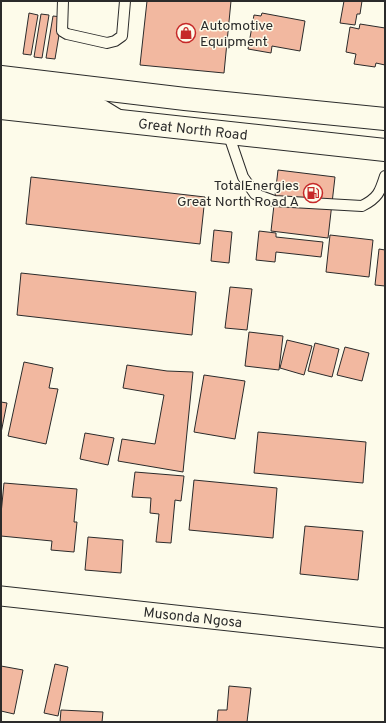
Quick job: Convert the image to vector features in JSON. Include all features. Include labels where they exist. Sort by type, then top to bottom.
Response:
[{"type":"main road","name":"Great North Road","points":[[1,77],[185,99],[385,119]]},
{"type":"main road","name":"Great North Road","points":[[1,108],[385,150]]},
{"type":"street","points":[[1,86],[16,92],[91,105],[101,109],[120,121]]},
{"type":"street","name":"Musonda Ngosa","points":[[1,596],[385,638]]},
{"type":"lane","points":[[63,1],[62,32],[107,43],[115,41],[122,36],[125,1]]},
{"type":"lane","points":[[228,133],[243,177],[255,194],[274,202],[362,206],[373,201],[381,192],[385,176]]},
{"type":"building","name":"Automotive Equipment","points":[[147,1],[231,1],[224,73],[140,65]]},
{"type":"building","points":[[344,1],[362,1],[360,14],[357,14],[355,25],[340,23]]},
{"type":"building","points":[[29,13],[38,15],[31,55],[23,54]]},
{"type":"building","points":[[262,13],[305,21],[300,51],[272,46],[271,53],[248,49],[254,15],[261,16]]},
{"type":"building","points":[[41,14],[49,15],[42,58],[34,57]]},
{"type":"building","points":[[53,16],[62,17],[55,59],[46,58]]},
{"type":"building","points":[[360,24],[385,28],[385,65],[376,63],[375,67],[354,64],[356,54],[346,52],[350,27],[359,29]]},
{"type":"building","points":[[278,170],[335,177],[328,238],[271,231]]},
{"type":"building","points":[[31,177],[205,197],[200,244],[26,224]]},
{"type":"building","points":[[214,230],[232,232],[229,263],[211,261]]},
{"type":"building","points":[[259,231],[276,233],[276,237],[323,242],[321,257],[276,252],[275,262],[256,260]]},
{"type":"building","points":[[330,235],[373,240],[369,277],[326,272]]},
{"type":"building","points":[[379,249],[385,250],[385,286],[375,285]]},
{"type":"building","points":[[21,273],[196,292],[192,335],[17,315]]},
{"type":"building","points":[[230,287],[252,289],[247,330],[225,328]]},
{"type":"building","points":[[249,332],[283,336],[279,370],[245,366]]},
{"type":"building","points":[[287,340],[312,346],[304,375],[280,368]]},
{"type":"building","points":[[315,343],[339,349],[332,377],[308,371]]},
{"type":"building","points":[[345,347],[369,353],[362,381],[337,375]]},
{"type":"building","points":[[24,362],[53,368],[49,388],[58,389],[46,444],[8,436]]},
{"type":"building","points":[[127,365],[167,371],[193,372],[183,472],[118,461],[122,439],[155,444],[164,395],[123,388]]},
{"type":"building","points":[[204,375],[245,381],[235,439],[194,432]]},
{"type":"building","points":[[1,402],[7,403],[1,433]]},
{"type":"building","points":[[258,432],[366,442],[363,483],[254,473]]},
{"type":"building","points":[[85,433],[114,438],[108,465],[80,459]]},
{"type":"building","points":[[135,472],[184,476],[181,501],[175,500],[171,543],[156,542],[159,514],[150,513],[151,498],[132,497]]},
{"type":"building","points":[[194,480],[277,488],[273,538],[189,530]]},
{"type":"building","points":[[4,483],[77,489],[74,522],[77,522],[74,552],[51,550],[52,541],[1,536],[1,514]]},
{"type":"building","points":[[305,526],[363,531],[358,580],[300,574]]},
{"type":"building","points":[[88,537],[123,540],[121,573],[85,570]]},
{"type":"building","points":[[55,664],[68,667],[58,716],[44,713]]},
{"type":"building","points":[[1,666],[23,670],[14,714],[1,711]]},
{"type":"building","points":[[229,686],[251,688],[247,722],[217,722],[218,710],[227,710]]},
{"type":"building","points":[[61,710],[103,712],[102,722],[60,722]]},
{"type":"place","name":"Automotive Equipment","points":[[186,33]]},
{"type":"place","name":"TotalEnergies Great North Road A","points":[[313,193]]}]
